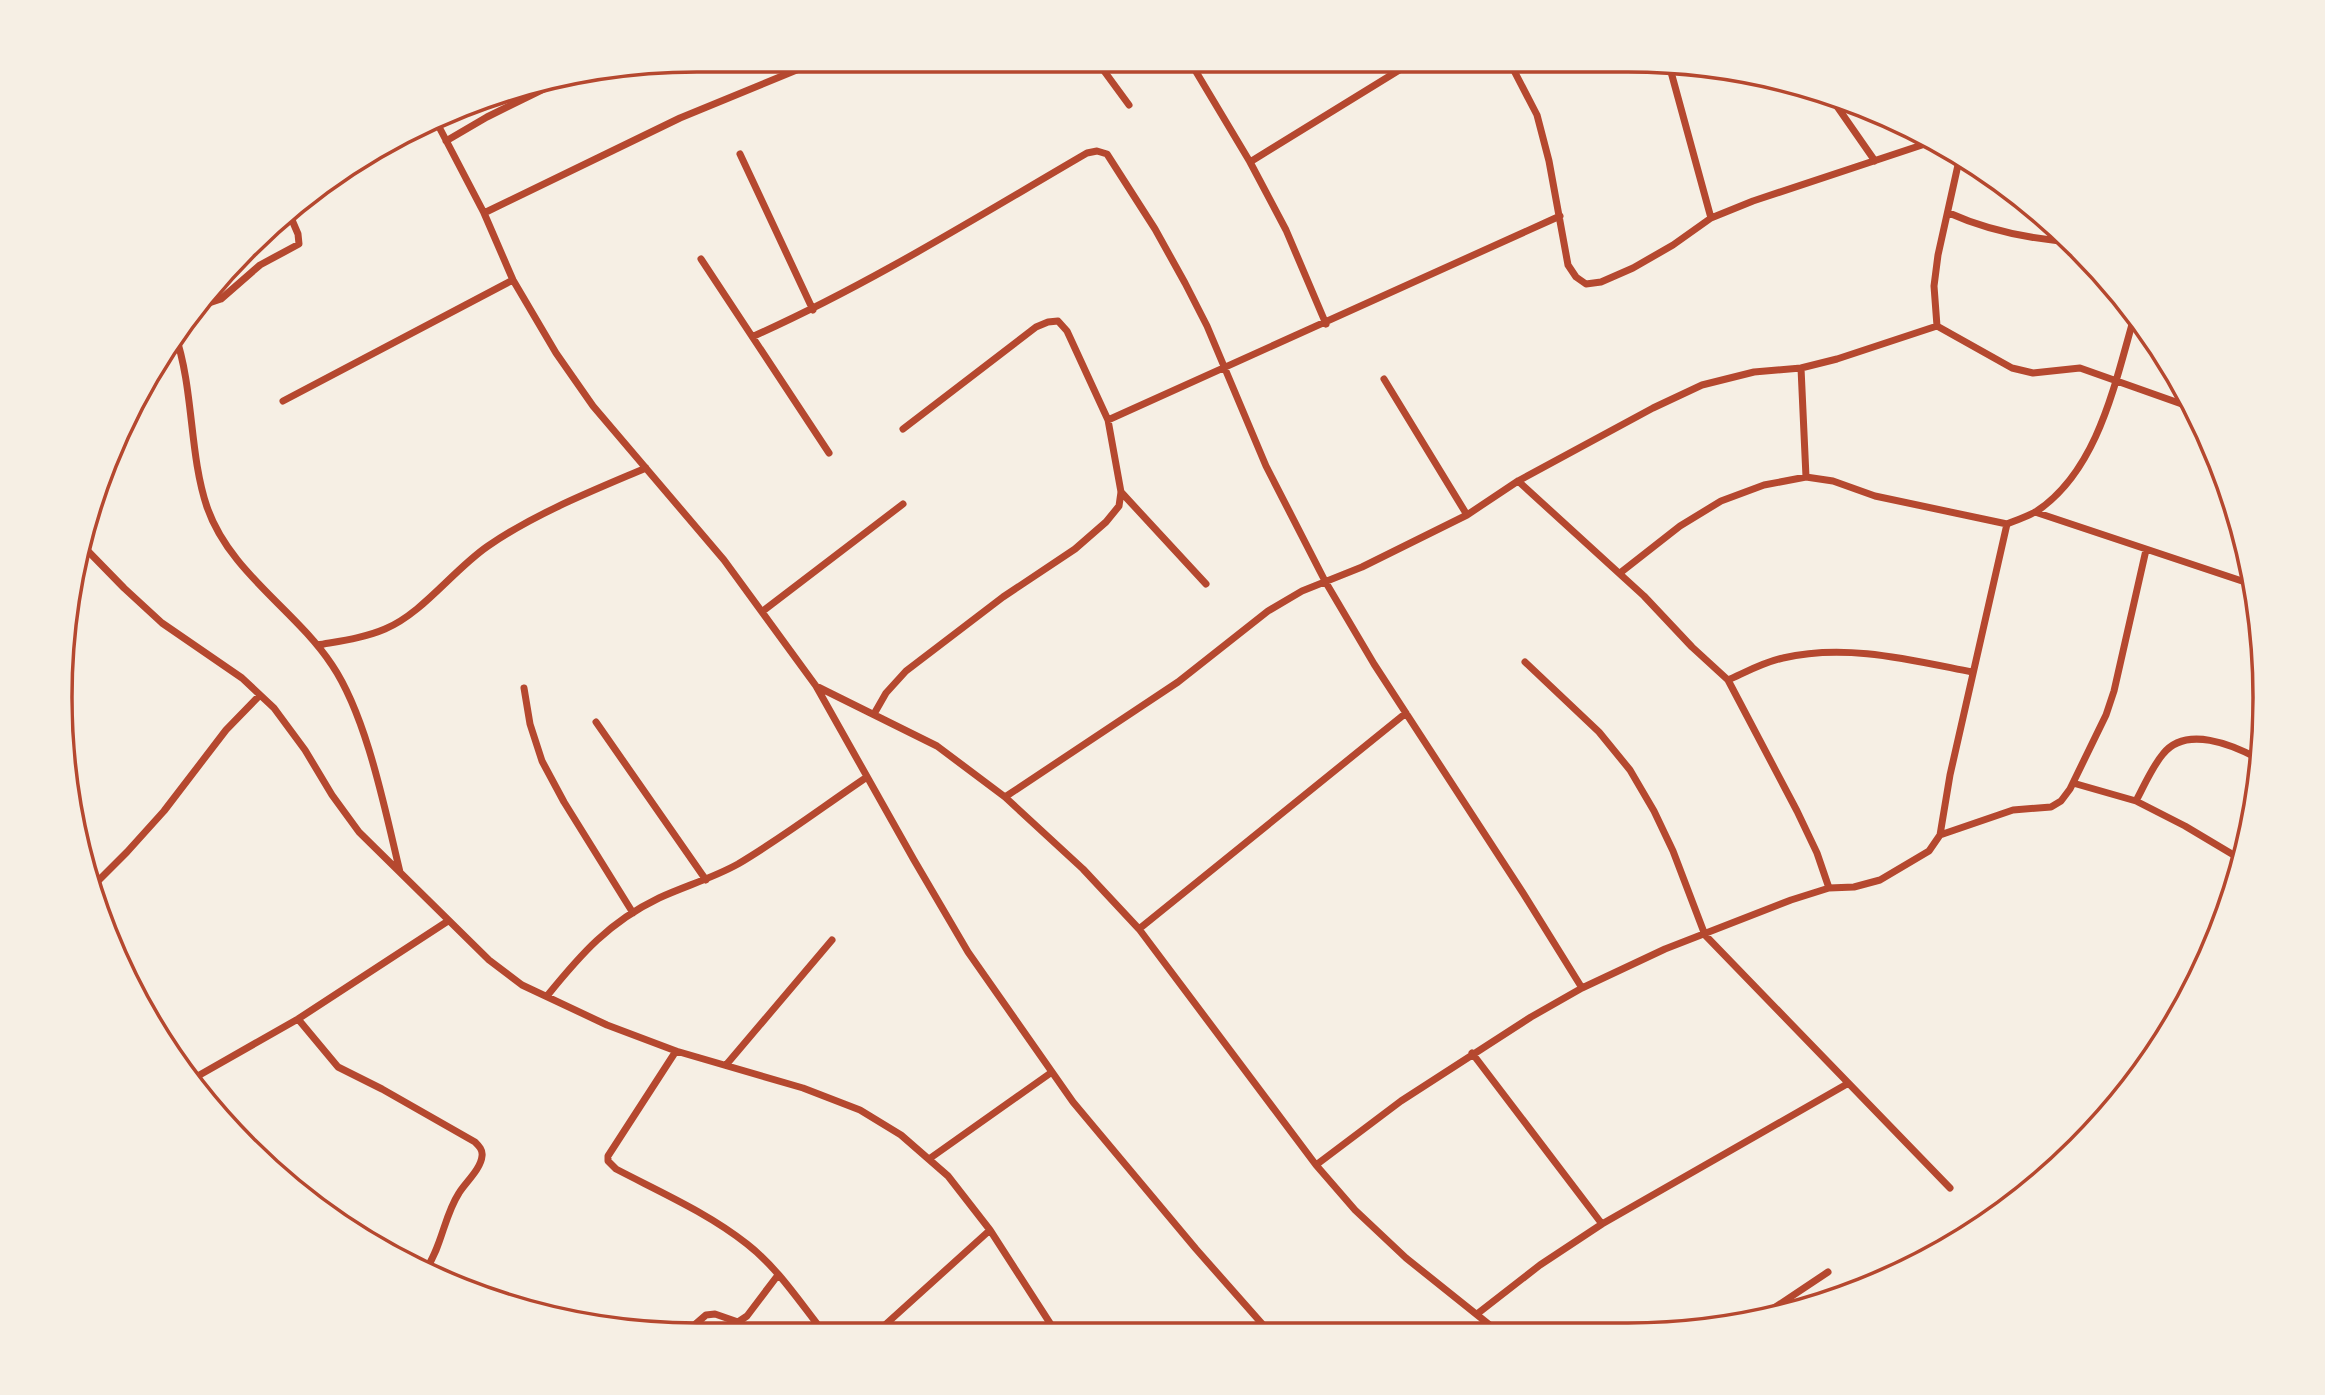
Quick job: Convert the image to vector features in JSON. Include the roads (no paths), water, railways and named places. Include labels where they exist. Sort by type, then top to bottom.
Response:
[{"type":"street","points":[[484,213],[680,118],[792,72]]},
{"type":"street","points":[[1105,72],[1129,105]]},
{"type":"street","points":[[1196,72],[1250,162],[1286,230],[1326,324]]},
{"type":"street","points":[[1250,162],[1396,72]]},
{"type":"street","points":[[1515,72],[1537,115],[1549,161],[1568,265],[1576,277],[1586,284],[1601,282],[1633,268],[1673,245],[1711,218],[1753,201],[1921,145]]},
{"type":"street","points":[[1671,73],[1711,218]]},
{"type":"street","points":[[446,141],[535,93]]},
{"type":"street","points":[[1838,108],[1875,161]]},
{"type":"street","points":[[439,128],[484,213],[513,280],[571,375],[593,406],[724,560],[816,686],[968,952],[1073,1102],[1262,1323]]},
{"type":"street","points":[[754,336],[813,310],[880,275],[1087,153],[1097,150],[1107,154],[1155,229],[1207,326],[1266,466],[1325,581],[1582,988]]},
{"type":"street","points":[[740,154],[813,310]]},
{"type":"street","points":[[1937,326],[1934,286],[1938,254],[1959,167]]},
{"type":"street","points":[[1949,213],[1973,224],[2014,235],[2054,240]]},
{"type":"street","points":[[1108,421],[1560,216]]},
{"type":"street","points":[[214,301],[221,299],[260,265],[299,244],[300,239],[292,221]]},
{"type":"street","points":[[701,259],[830,453]]},
{"type":"street","points":[[283,401],[513,280]]},
{"type":"street","points":[[874,714],[886,693],[906,671],[1003,597],[1074,549],[1106,522],[1119,506],[1121,492],[1108,421],[1067,331],[1058,321],[1048,321],[1037,327],[902,429]]},
{"type":"street","points":[[1005,797],[1178,682],[1268,611],[1302,591],[1373,562],[1467,515],[1518,481],[1702,385],[1754,372],[1801,369],[1884,345],[1937,326],[2012,368],[2034,373],[2080,368],[2179,403]]},
{"type":"street","points":[[1620,573],[1680,526],[1721,501],[1764,485],[1806,478],[1833,481],[1875,496],[2007,524],[2035,512],[2053,499],[2071,480],[2089,453],[2116,381],[2131,326]]},
{"type":"street","points":[[179,347],[208,507],[225,543],[244,569],[305,629],[334,667],[355,711],[384,805],[400,872]]},
{"type":"street","points":[[1801,369],[1806,478]]},
{"type":"street","points":[[1384,379],[1467,515]]},
{"type":"street","points":[[318,645],[386,629],[405,618],[488,546],[560,506],[646,468]]},
{"type":"street","points":[[1518,481],[1620,573],[1728,680],[1797,811],[1817,853],[1829,888]]},
{"type":"street","points":[[1121,492],[1206,584]]},
{"type":"street","points":[[763,611],[903,504]]},
{"type":"street","points":[[2035,512],[2242,581]]},
{"type":"street","points":[[1316,1165],[1401,1101],[1472,1054],[1616,970],[1791,900],[1829,888],[1854,887],[1880,880],[1929,851],[1940,835],[1972,672],[2007,524]]},
{"type":"street","points":[[1940,835],[2013,810],[2051,807],[2061,801],[2073,783],[2106,715],[2114,691],[2146,550]]},
{"type":"street","points":[[89,552],[162,622],[242,678],[274,708],[359,832],[489,960],[522,985],[607,1025],[676,1051],[803,1088],[860,1110],[901,1135],[948,1176],[990,1230],[1050,1323]]},
{"type":"street","points":[[1728,680],[1783,658],[1811,654],[1884,655],[1972,672]]},
{"type":"street","points":[[1525,662],[1599,732],[1630,771],[1654,811],[1673,851],[1705,934],[1950,1188]]},
{"type":"street","points":[[816,686],[937,746],[1005,797],[1083,869],[1139,929],[1316,1165],[1355,1210],[1406,1258],[1488,1323]]},
{"type":"street","points":[[524,688],[530,724],[542,761],[564,802],[633,913]]},
{"type":"street","points":[[99,880],[164,811],[226,730],[260,695]]},
{"type":"street","points":[[1139,929],[1406,713]]},
{"type":"street","points":[[596,722],[706,880]]},
{"type":"street","points":[[2136,801],[2164,752],[2180,741],[2192,739],[2217,742],[2250,754]]},
{"type":"street","points":[[547,996],[604,932],[659,898],[706,880],[739,863],[867,777]]},
{"type":"street","points":[[2073,783],[2136,801],[2233,855]]},
{"type":"street","points":[[199,1075],[298,1019],[448,921]]},
{"type":"street","points":[[726,1065],[832,940]]},
{"type":"street","points":[[298,1019],[338,1067],[475,1142],[481,1149],[483,1155],[480,1162],[456,1196],[440,1243],[429,1263]]},
{"type":"street","points":[[676,1051],[608,1156],[608,1161],[616,1169],[709,1218],[748,1245],[778,1275],[816,1323]]},
{"type":"street","points":[[1472,1054],[1602,1224]]},
{"type":"street","points":[[929,1159],[1052,1072]]},
{"type":"street","points":[[1477,1314],[1540,1265],[1602,1224],[1847,1084]]},
{"type":"street","points":[[887,1323],[990,1230]]},
{"type":"street","points":[[1780,1304],[1828,1272]]},
{"type":"street","points":[[697,1323],[706,1315],[715,1314],[738,1322],[747,1316],[778,1275]]}]
